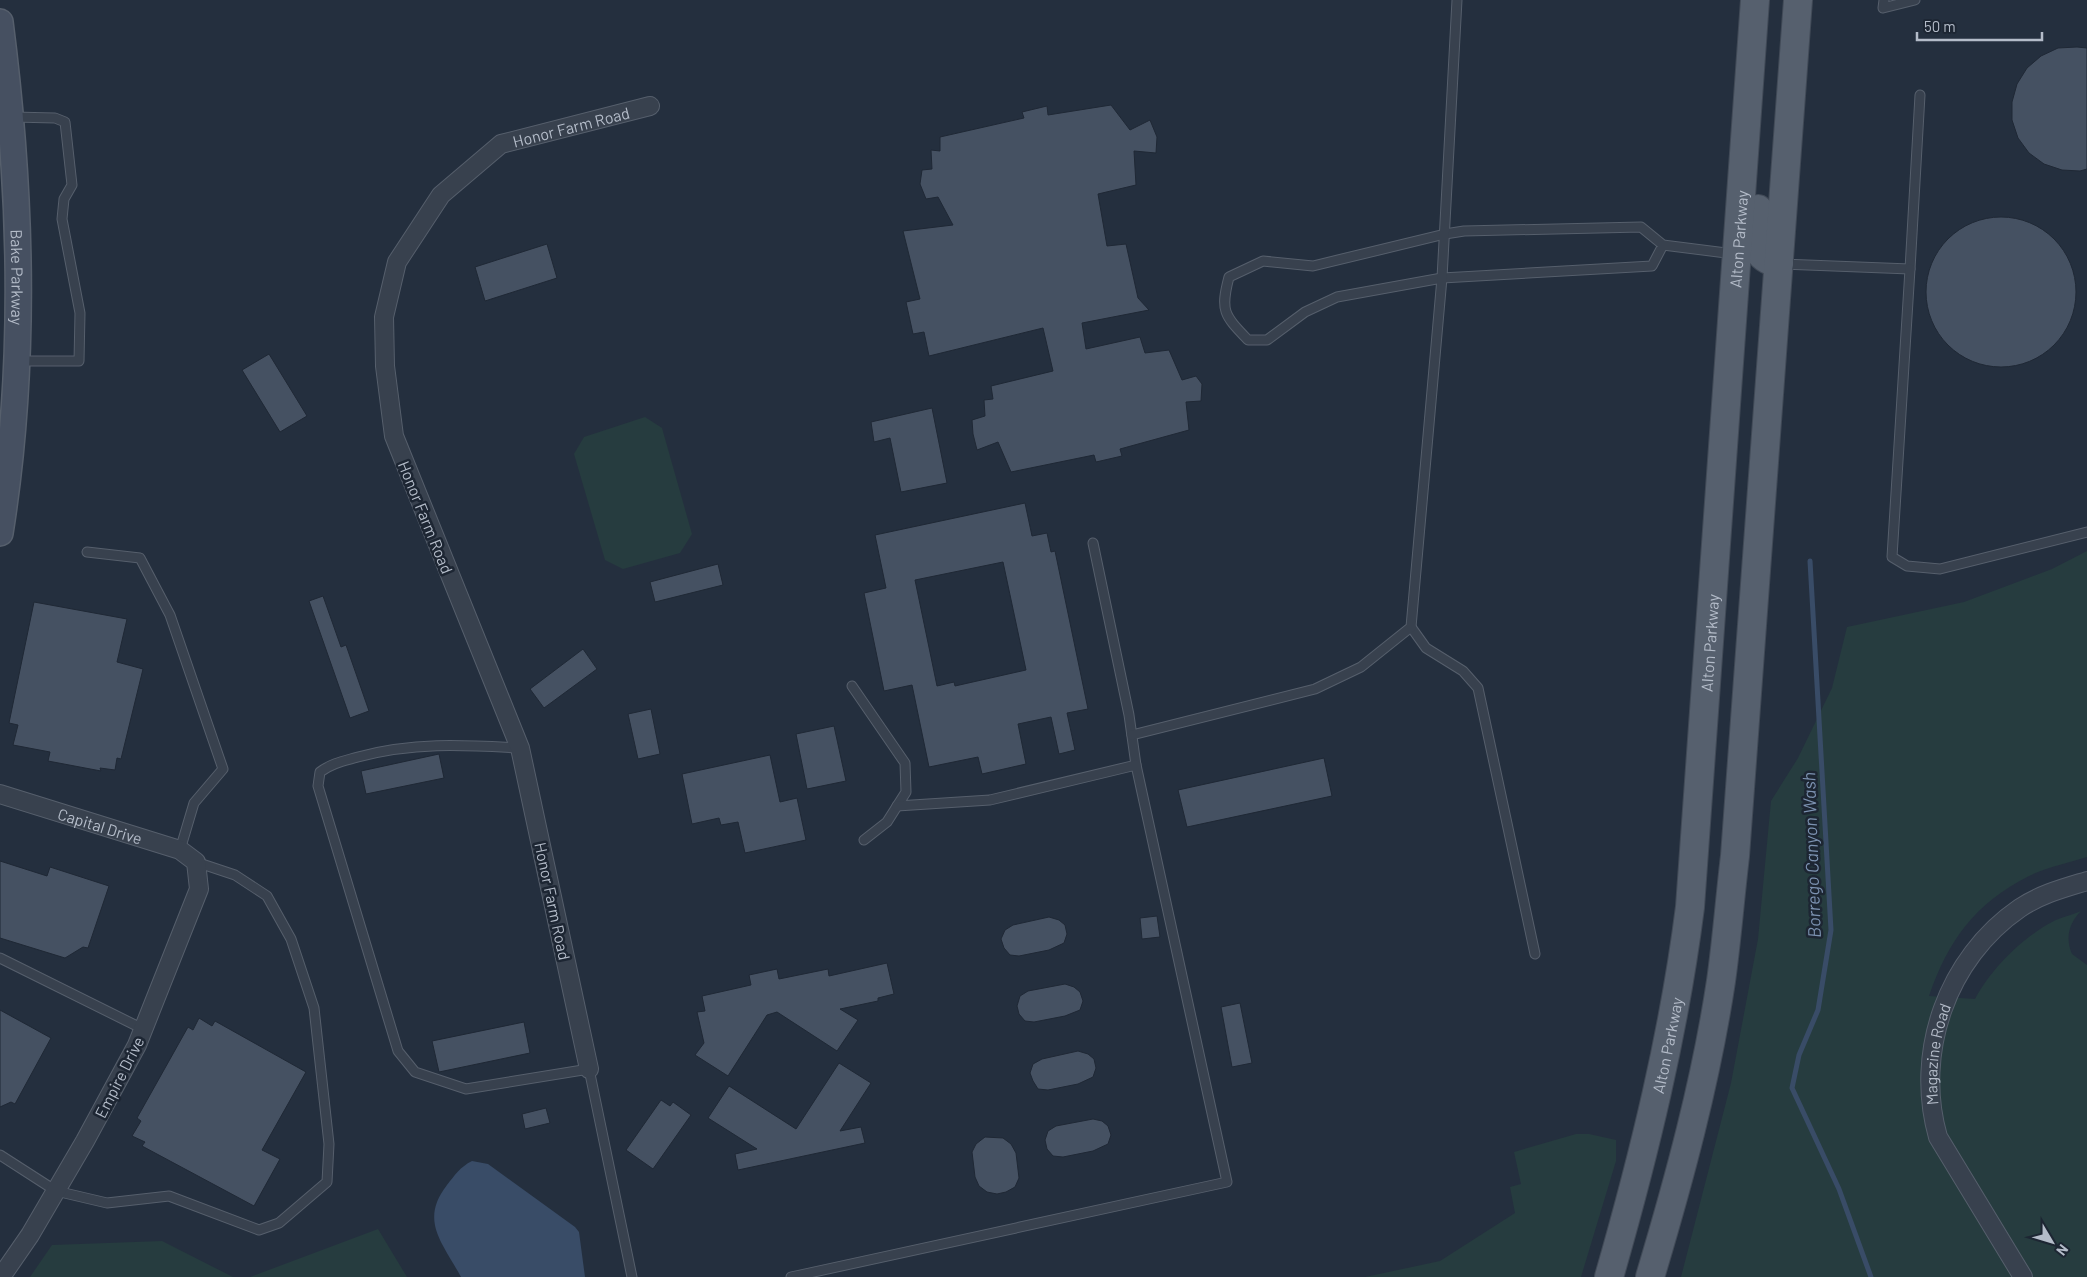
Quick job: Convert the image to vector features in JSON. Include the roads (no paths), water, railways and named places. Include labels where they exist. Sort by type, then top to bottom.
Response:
[{"type":"main road","name":"Alton Parkway","points":[[1609,1277],[1658,1098],[1688,924],[1696,845],[1755,0]]},
{"type":"main road","points":[[1650,1277],[1695,1112],[1720,981],[1735,856],[1798,0]]},
{"type":"main road","name":"Bake Parkway","points":[[0,22],[11,117],[19,230],[17,361],[7,486],[0,533]]},
{"type":"main road","points":[[1753,28],[1760,31],[1769,44],[1756,238],[1758,252],[1762,258],[1769,262],[1779,263]]},
{"type":"street","name":"Honor Farm Road","points":[[589,1069],[520,748],[394,436],[385,366],[384,317],[397,262],[441,195],[501,144],[650,106]]},
{"type":"street","name":"Capital Drive","points":[[0,794],[180,850],[196,862]]},
{"type":"street","name":"Empire Drive","points":[[1,1277],[30,1236],[56,1191],[128,1063],[144,1029],[199,889],[196,862]]},
{"type":"street","name":"Magazine Road","points":[[2024,1277],[1938,1137],[1932,1113],[1930,1062],[1947,999],[1961,968],[1981,941],[2022,907],[2051,891],[2087,880]]},
{"type":"lane","points":[[1457,0],[1442,278],[1412,627],[1426,648],[1463,671],[1478,688],[1535,954]]},
{"type":"lane","points":[[1884,0],[1883,8],[1915,0]]},
{"type":"lane","points":[[1920,95],[1892,557],[1907,566],[1940,569],[2087,532]]},
{"type":"lane","points":[[11,117],[55,118],[65,122],[72,185],[64,199],[62,219],[80,313],[79,361],[17,361]]},
{"type":"lane","points":[[1663,246],[1652,266],[1442,278],[1336,297],[1306,312],[1267,340],[1248,340],[1227,317],[1223,298],[1229,277],[1263,261],[1313,266],[1464,231],[1641,227],[1663,246],[1737,255]]},
{"type":"lane","points":[[1779,263],[1910,269]]},
{"type":"lane","points":[[791,1277],[1227,1182],[1136,765],[1132,735],[1093,543]]},
{"type":"lane","points":[[87,552],[140,558],[170,615],[224,769],[194,804],[180,850]]},
{"type":"lane","points":[[1132,735],[1315,690],[1361,667],[1412,627]]},
{"type":"lane","points":[[852,686],[905,763],[906,792],[887,822],[864,840]]},
{"type":"lane","points":[[520,748],[437,744],[390,748],[330,765],[320,772],[318,786],[398,1051],[415,1072],[466,1089],[589,1069],[632,1277]]},
{"type":"lane","points":[[897,806],[990,800],[1136,765]]},
{"type":"lane","points":[[0,1155],[56,1191],[107,1203],[169,1196],[259,1230],[279,1223],[327,1182],[329,1144],[314,1008],[291,939],[267,896],[235,875],[196,862]]},
{"type":"lane","points":[[0,958],[144,1029]]},
{"type":"water","points":[[472,1161],[488,1164],[575,1227],[579,1232],[585,1277],[461,1277],[437,1232],[434,1221],[435,1210],[439,1198],[447,1185],[461,1169]]},
{"type":"waterway","name":"Borrego Canyon Wash","points":[[1810,561],[1831,930],[1818,1010],[1799,1055],[1792,1088],[1839,1189],[1871,1277]]}]
